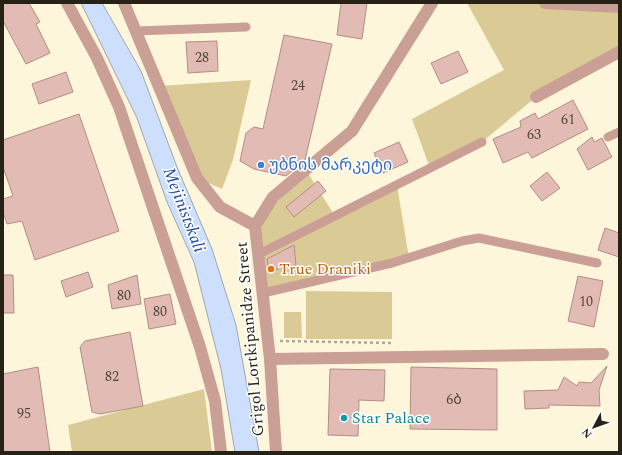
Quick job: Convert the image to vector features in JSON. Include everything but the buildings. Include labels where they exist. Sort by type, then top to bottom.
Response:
[{"type":"street","points":[[68,3],[119,107],[200,346],[215,402],[221,452]]},
{"type":"street","name":"Grigol Lortkipanidze Street","points":[[124,3],[197,178],[220,207],[255,226],[270,359],[276,452]]},
{"type":"street","points":[[255,226],[273,197],[352,131],[432,3]]},
{"type":"street","points":[[545,3],[619,7]]},
{"type":"street","points":[[536,97],[619,52]]},
{"type":"street","points":[[270,359],[604,354]]},
{"type":"lane","points":[[136,31],[246,27]]},
{"type":"lane","points":[[608,137],[619,132]]},
{"type":"lane","points":[[258,254],[482,142]]},
{"type":"lane","points":[[263,293],[392,263],[462,241],[479,238],[597,263]]},
{"type":"path","points":[[268,341],[394,342]]},
{"type":"shaded area","points":[[467,3],[588,3],[619,7],[619,52],[536,97],[482,142],[430,168],[412,119],[504,70]]},
{"type":"shaded area","points":[[251,80],[233,160],[222,189],[197,178],[159,86]]},
{"type":"shaded area","points":[[306,170],[335,216],[397,185],[409,258],[263,293],[255,226]]},
{"type":"shaded area","points":[[306,291],[392,292],[392,339],[306,339]]},
{"type":"shaded area","points":[[284,312],[301,312],[302,338],[284,338]]},
{"type":"shaded area","points":[[204,389],[212,452],[72,452],[68,425]]},
{"type":"water","name":"Mejinistskali","points":[[81,3],[102,3],[141,71],[177,167],[212,249],[236,325],[259,452],[235,452],[221,369],[194,262],[167,202],[137,118]]},
{"type":"place","name":"უბნის მარკეტი","points":[[261,165]]},
{"type":"place","name":"True Draniki","points":[[271,269]]},
{"type":"place","name":"Star Palace","points":[[344,418]]}]
